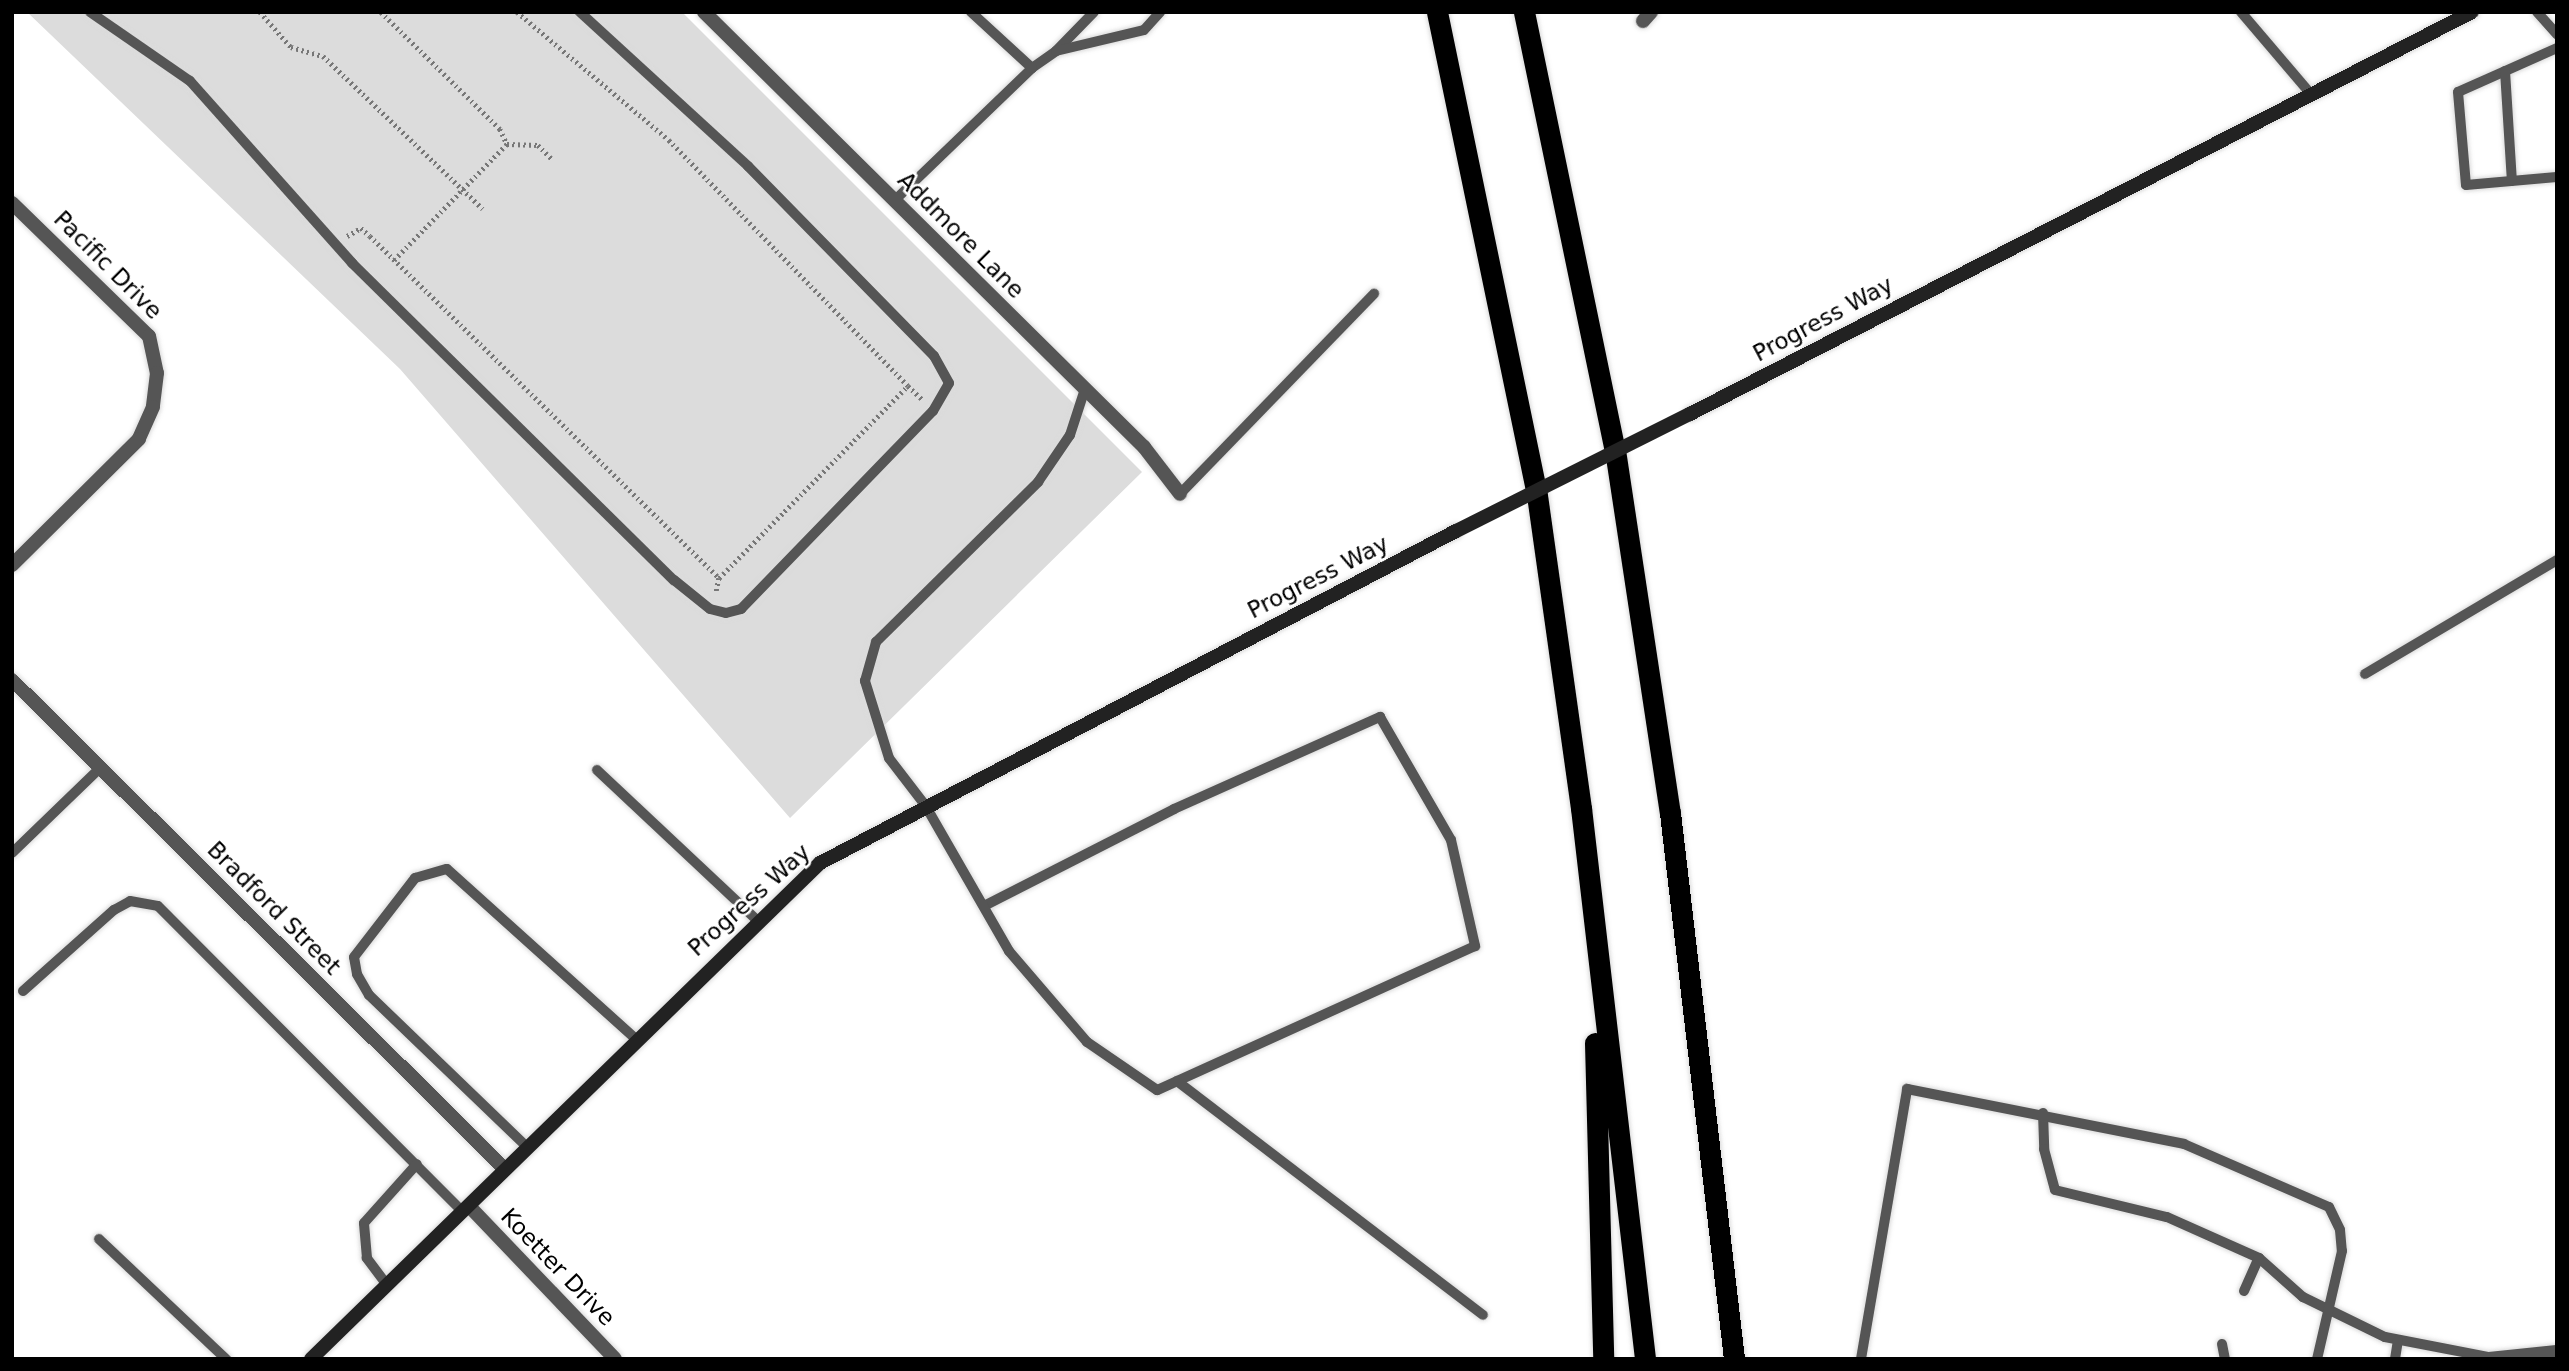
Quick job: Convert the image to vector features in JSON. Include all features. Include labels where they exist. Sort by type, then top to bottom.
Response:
[{"type":"highway","points":[[1437,12],[1536,488],[1591,898],[1645,1359]]},
{"type":"highway","points":[[1524,12],[1615,450],[1670,813],[1734,1359]]},
{"type":"highway","points":[[1591,898],[1603,1359]]},
{"type":"street","name":"Addmore Lane","points":[[704,12],[895,200],[1084,392],[1144,447],[1180,494]]},
{"type":"street","name":"Progress Way","points":[[311,1359],[466,1209],[635,1038],[820,863],[925,805],[1456,531],[1690,414],[2309,92],[2472,12]]},
{"type":"street","name":"Pacific Drive","points":[[12,202],[149,336],[157,373],[153,407],[139,439],[12,565]]},
{"type":"street","name":"Bradford Street","points":[[12,680],[504,1168]]},
{"type":"street","name":"Koetter Drive","points":[[466,1209],[615,1359]]},
{"type":"street","points":[[2489,1358],[2557,1352]]},
{"type":"lane","points":[[90,12],[190,81],[352,263],[674,580],[714,610],[741,609],[933,411],[948,383],[934,356],[748,166],[580,12]]},
{"type":"lane","points":[[971,12],[1032,68]]},
{"type":"lane","points":[[895,200],[1032,68],[1056,51],[1094,12]]},
{"type":"lane","points":[[1056,51],[1144,30],[1160,12]]},
{"type":"lane","points":[[2241,12],[2309,92]]},
{"type":"lane","points":[[2537,12],[2557,34]]},
{"type":"lane","points":[[2557,48],[2458,92],[2466,185],[2557,177]]},
{"type":"lane","points":[[2505,71],[2512,181]]},
{"type":"lane","points":[[1180,494],[1374,294]]},
{"type":"lane","points":[[984,906],[1174,808],[1380,717],[1451,840],[1475,946],[1157,1090],[1087,1041],[1009,951],[925,805],[889,758],[865,681],[876,642],[1038,482],[1070,435],[1084,392]]},
{"type":"lane","points":[[2365,674],[2557,560]]},
{"type":"lane","points":[[12,853],[101,767]]},
{"type":"lane","points":[[597,770],[758,921]]},
{"type":"lane","points":[[526,1146],[369,995],[357,974],[355,957],[415,878],[447,869],[635,1038]]},
{"type":"lane","points":[[23,991],[114,910],[145,900],[158,906],[417,1164],[466,1209]]},
{"type":"lane","points":[[1177,1081],[1483,1315]]},
{"type":"lane","points":[[1861,1359],[1907,1089],[2043,1113],[2184,1144],[2329,1207],[2340,1230],[2342,1251],[2326,1308],[2317,1359]]},
{"type":"lane","points":[[2043,1113],[2044,1149],[2055,1190],[2167,1217],[2259,1258],[2303,1297],[2398,1340],[2489,1358]]},
{"type":"lane","points":[[387,1285],[366,1258],[364,1223],[417,1164]]},
{"type":"lane","points":[[99,1239],[226,1359]]},
{"type":"lane","points":[[2244,1291],[2259,1258]]},
{"type":"lane","points":[[2395,1359],[2398,1340]]},
{"type":"lane","points":[[2222,1344],[2225,1359]]},
{"type":"path","points":[[260,12],[291,47],[323,56],[482,209]]},
{"type":"path","points":[[381,12],[500,129],[507,144]]},
{"type":"path","points":[[517,12],[669,140],[933,411]]},
{"type":"path","points":[[394,260],[507,144],[538,145],[553,160]]},
{"type":"path","points":[[337,230],[345,238],[361,228],[719,578]]},
{"type":"path","points":[[714,610],[719,578],[908,386]]},
{"type":"shaded area","points":[[27,12],[682,12],[1142,472],[790,818],[400,369]]}]
